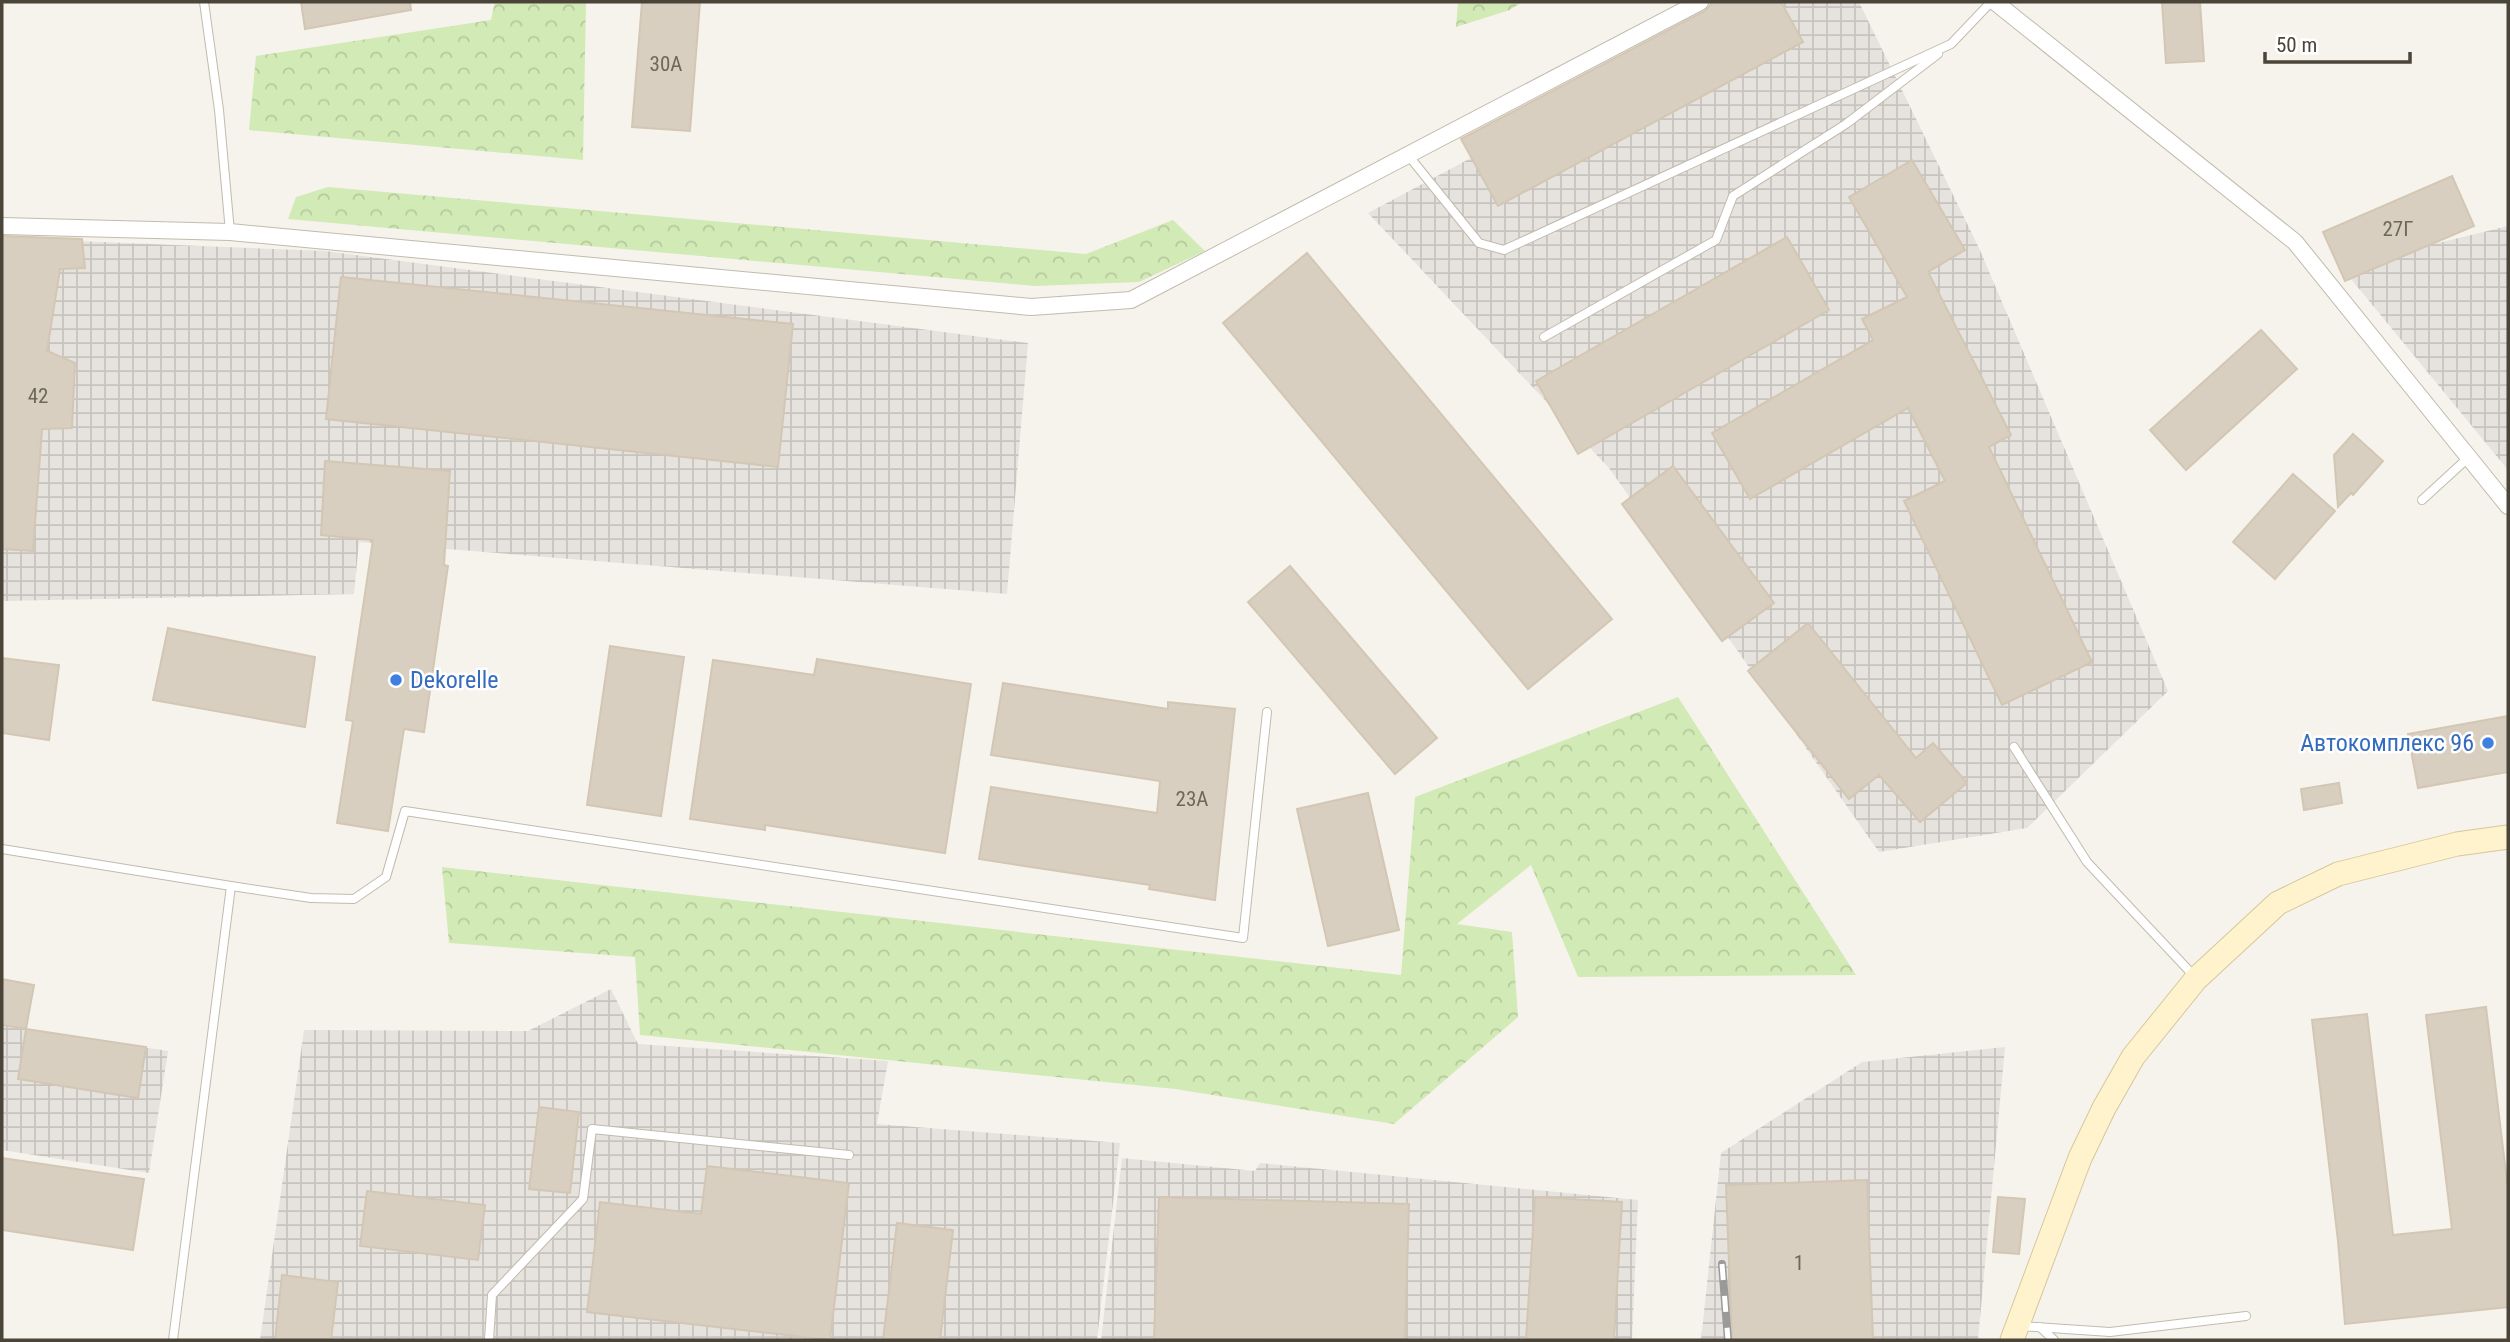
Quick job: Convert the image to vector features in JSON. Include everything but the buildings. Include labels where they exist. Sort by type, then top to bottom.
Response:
[{"type":"street","points":[[2,226],[230,232],[1031,307],[1131,300],[1700,2]]},
{"type":"street","points":[[1993,2],[2295,242],[2508,506]]},
{"type":"street","points":[[2014,1333],[2080,1158],[2104,1108],[2133,1057],[2196,979],[2278,903],[2338,874],[2457,844],[2508,837]]},
{"type":"lane","points":[[204,2],[219,110],[230,232]]},
{"type":"lane","points":[[1544,337],[1716,240],[1732,196],[1846,124],[1951,44],[1993,2]]},
{"type":"lane","points":[[1408,155],[1479,243],[1504,250],[1951,44]]},
{"type":"lane","points":[[2422,500],[2469,457]]},
{"type":"lane","points":[[2,849],[311,898],[354,899],[386,877],[405,811],[1243,938],[1268,712]]},
{"type":"lane","points":[[2014,747],[2087,862],[2196,979]]},
{"type":"lane","points":[[173,1340],[231,886]]},
{"type":"lane","points":[[489,1340],[492,1295],[583,1199],[592,1129],[849,1154]]},
{"type":"lane","points":[[2014,1333],[2040,1327],[2110,1332],[2246,1316]]},
{"type":"lane","points":[[2040,1327],[2054,1340]]},
{"type":"shaded area","points":[[1763,2],[1859,2],[1979,248],[2168,691],[2027,828],[1879,852],[1609,468],[1368,213]]},
{"type":"shaded area","points":[[2508,226],[2508,470],[2351,279],[2430,245]]},
{"type":"shaded area","points":[[2,238],[325,251],[1028,343],[1007,594],[359,542],[354,594],[2,601]]},
{"type":"shaded area","points":[[611,989],[638,1044],[888,1061],[877,1124],[1120,1143],[1097,1340],[260,1340],[304,1030],[528,1031]]},
{"type":"shaded area","points":[[2,1025],[168,1051],[149,1173],[2,1150]]},
{"type":"shaded area","points":[[2005,1047],[1978,1340],[1701,1340],[1721,1153],[1862,1062]]},
{"type":"shaded area","points":[[1122,1158],[1255,1171],[1260,1163],[1638,1200],[1632,1340],[1101,1340]]},
{"type":"green space","points":[[495,2],[586,2],[583,160],[249,130],[256,56],[491,20]]},
{"type":"green space","points":[[1458,2],[1522,2],[1510,10],[1456,27]]},
{"type":"green space","points":[[328,187],[1086,254],[1173,220],[1205,251],[1139,282],[1035,286],[288,219],[296,197]]},
{"type":"green space","points":[[1678,697],[1856,975],[1578,977],[1531,865],[1457,924],[1512,932],[1518,1017],[1394,1124],[1175,1089],[640,1035],[635,957],[449,943],[442,867],[1401,975],[1415,797]]},
{"type":"railway","points":[[1722,1264],[1728,1340]]},
{"type":"place","name":"Dekorelle","points":[[396,680]]},
{"type":"place","name":"Автокомплекс 96","points":[[2488,743]]}]
